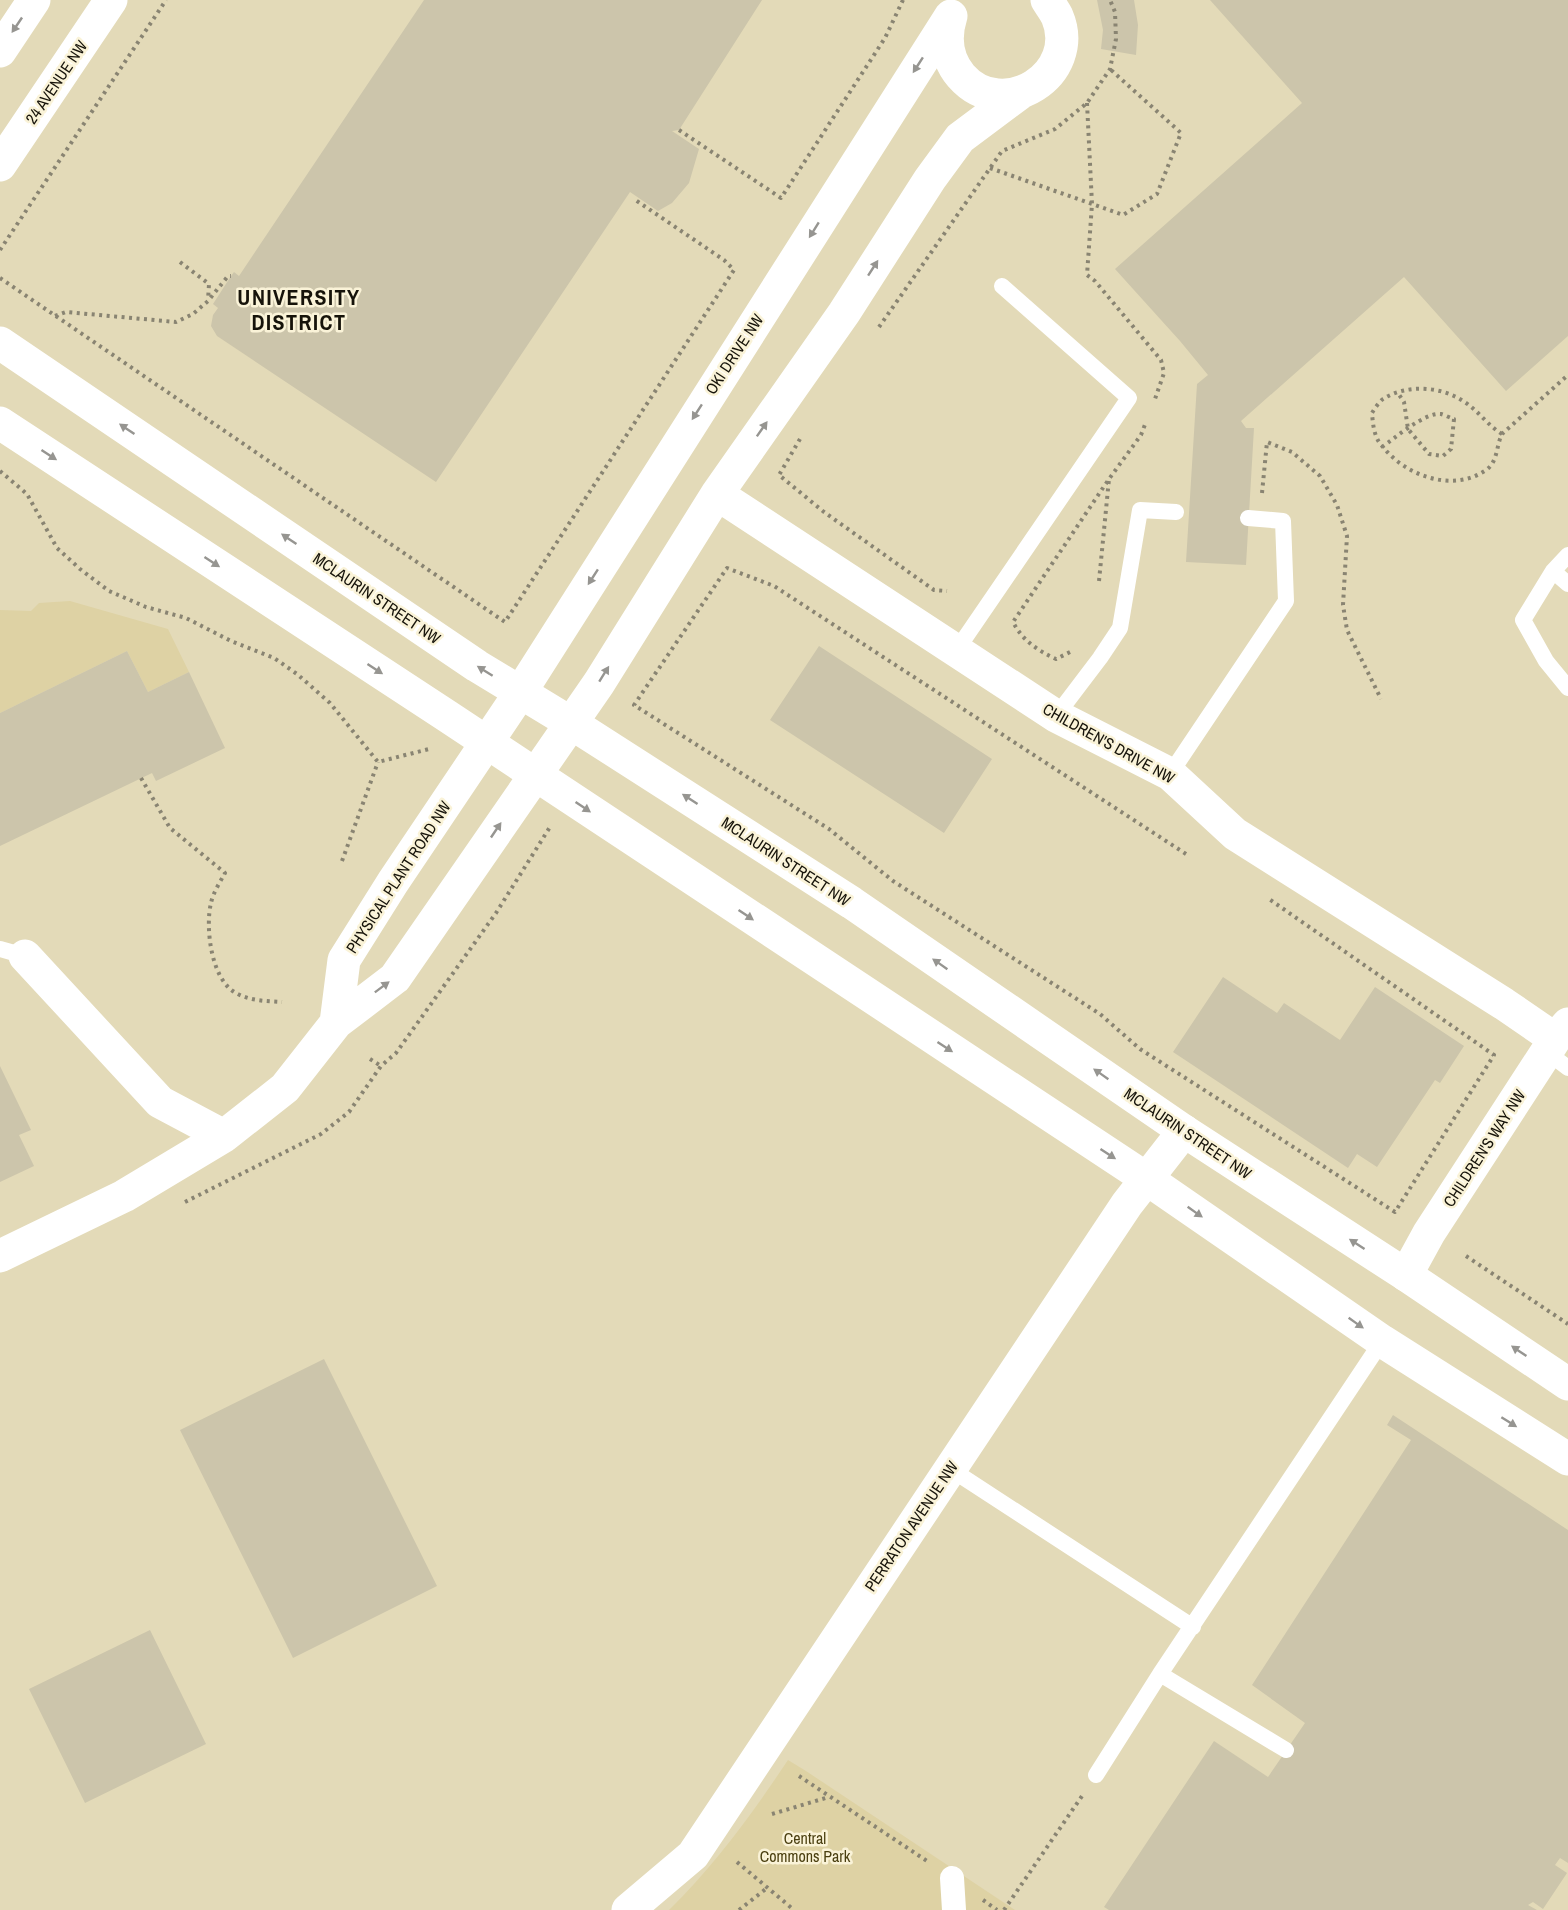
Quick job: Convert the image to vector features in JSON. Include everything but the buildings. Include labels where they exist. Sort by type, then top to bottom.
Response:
[{"type":"street","points":[[0,51],[34,0]]},
{"type":"street","name":"24 AVENUE NW","points":[[0,165],[111,0]]},
{"type":"street","points":[[0,1257],[124,1196],[224,1136],[285,1088],[336,1023],[395,978],[598,683],[717,494],[844,313],[930,179],[960,138],[1019,94],[1036,85],[1050,72],[1059,54],[1061,35],[1057,16],[1047,0]]},
{"type":"street","points":[[955,8],[946,35],[948,53],[955,69],[967,82],[982,91],[999,96],[1019,94]]},
{"type":"street","name":"OKI DRIVE NW","points":[[487,742],[955,8]]},
{"type":"street","name":"MCLAURIN STREET NW","points":[[0,343],[477,666],[571,723],[852,903],[1184,1131],[1406,1275],[1568,1384]]},
{"type":"street","points":[[0,423],[1147,1179],[1382,1341],[1568,1459]]},
{"type":"street","name":"CHILDREN'S DRIVE NW","points":[[717,494],[1056,716],[1170,774],[1235,834],[1511,1009],[1559,1046]]},
{"type":"street","name":"PHYSICAL PLANT ROAD NW","points":[[336,1023],[344,960],[393,882],[487,742]]},
{"type":"street","points":[[12,952],[160,1102],[224,1136]]},
{"type":"street","name":"CHILDREN'S WAY NW","points":[[1406,1275],[1429,1233],[1559,1046]]},
{"type":"street","name":"PERRATON AVENUE NW","points":[[628,1910],[693,1855],[1126,1204],[1184,1131]]},
{"type":"street","points":[[952,1878],[954,1910]]},
{"type":"lane","points":[[956,651],[1129,398],[1002,286]]},
{"type":"lane","points":[[1056,716],[1120,628],[1140,510],[1176,512]]},
{"type":"lane","points":[[1170,774],[1286,601],[1283,521],[1254,519]]},
{"type":"lane","points":[[1568,555],[1553,571],[1522,620],[1545,662],[1568,688]]},
{"type":"lane","points":[[1553,571],[1568,584]]},
{"type":"lane","points":[[1096,1775],[1160,1674],[1382,1341]]},
{"type":"lane","points":[[949,1468],[1193,1627]]},
{"type":"lane","points":[[1160,1674],[1286,1750]]},
{"type":"path","points":[[0,250],[166,0]]},
{"type":"path","points":[[680,130],[780,198],[885,38],[903,0]]},
{"type":"path","points":[[876,332],[1002,151],[1055,129],[1087,103],[1110,69],[1116,39],[1114,12],[1110,0]]},
{"type":"path","points":[[990,168],[1123,215],[1157,194],[1181,133],[1110,69]]},
{"type":"path","points":[[1087,103],[1092,204],[1087,275],[1095,281],[1161,360],[1164,373],[1154,404]]},
{"type":"path","points":[[0,278],[505,622],[734,270],[724,260],[634,199]]},
{"type":"path","points":[[180,262],[209,284],[208,301]]},
{"type":"path","points":[[55,316],[66,312],[176,322],[193,314],[208,301],[228,276],[231,276]]},
{"type":"path","points":[[1502,434],[1490,426],[1462,399],[1430,389],[1414,388],[1398,393],[1382,400],[1372,413],[1375,433],[1382,447],[1396,461],[1418,474],[1441,481],[1466,480],[1487,470],[1496,459],[1497,444],[1502,434],[1568,375]]},
{"type":"path","points":[[1382,447],[1408,429],[1428,416],[1440,414],[1454,419],[1451,449],[1443,456],[1429,454],[1408,429],[1404,402],[1398,393]]},
{"type":"path","points":[[1075,646],[1069,654],[1056,659],[1029,644],[1020,636],[1013,622],[1141,435],[1149,414]]},
{"type":"path","points":[[801,437],[779,475],[824,512],[934,590],[947,591]]},
{"type":"path","points":[[1254,519],[1267,442],[1292,452],[1320,477],[1337,505],[1347,536],[1343,605],[1347,630],[1381,699]]},
{"type":"path","points":[[0,471],[27,494],[57,549],[80,569],[109,591],[186,618],[231,641],[274,658],[297,674],[330,703],[378,762]]},
{"type":"path","points":[[1099,586],[1109,479]]},
{"type":"path","points":[[1185,854],[774,586],[727,568],[634,705],[829,828],[894,881],[1100,1014],[1140,1049],[1395,1212],[1494,1056],[1267,898]]},
{"type":"path","points":[[378,762],[429,749]]},
{"type":"path","points":[[342,861],[378,762]]},
{"type":"path","points":[[141,778],[170,828],[225,873],[211,902],[208,932],[213,957],[222,981],[233,993],[252,1000],[282,1002]]},
{"type":"path","points":[[370,1059],[381,1066]]},
{"type":"path","points":[[1466,1256],[1568,1324]]},
{"type":"path","points":[[1004,1910],[1096,1775]]},
{"type":"path","points":[[799,1776],[952,1878]]},
{"type":"path","points":[[772,1814],[830,1797]]},
{"type":"path","points":[[737,1862],[794,1910]]},
{"type":"path","points":[[739,1910],[767,1888]]},
{"type":"shaded area","points":[[0,0],[1568,0],[1568,1910],[0,1910]]},
{"type":"green space","points":[[70,601],[168,629],[189,672],[148,692],[127,651],[0,713],[0,610],[31,611],[39,603]]},
{"type":"green space","name":"Central Commons Park","points":[[788,1760],[1015,1910],[669,1910],[732,1838]]},
{"type":"district","name":"UNIVERSITY DISTRICT","points":[[299,310]]}]
